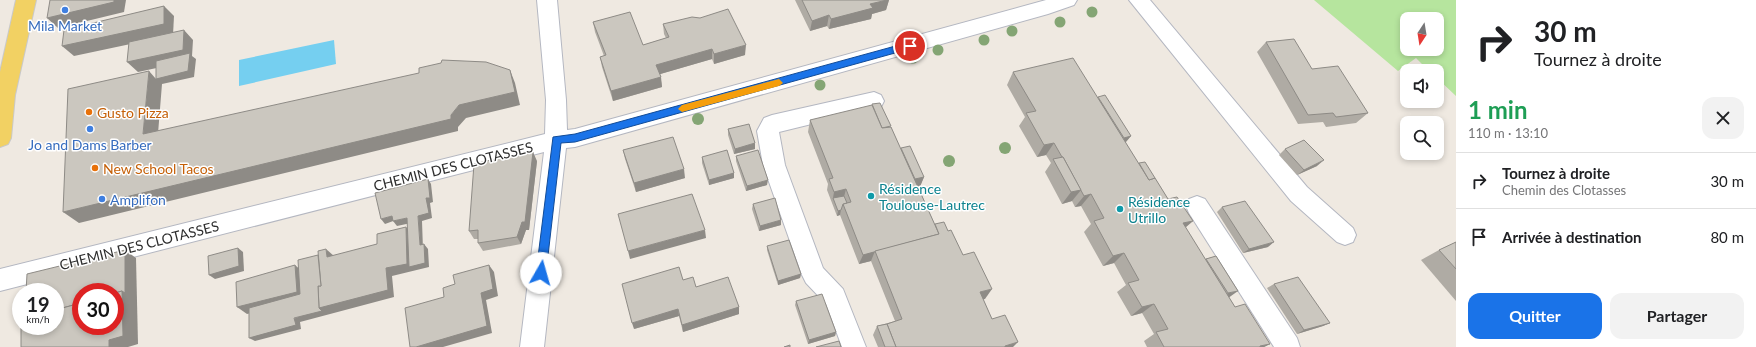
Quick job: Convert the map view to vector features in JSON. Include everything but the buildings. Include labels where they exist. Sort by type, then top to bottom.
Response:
[{"type":"main road","points":[[0,138],[5,95],[26,0]]},
{"type":"street","points":[[532,347],[556,140],[556,100],[547,0]]},
{"type":"street","name":"CHEMIN DES CLOTASSES","points":[[0,280],[556,140],[575,138],[1040,9],[1067,0]]},
{"type":"street","points":[[1139,0],[1299,194],[1345,235]]},
{"type":"street","points":[[854,347],[836,297],[814,275],[774,165],[768,131],[772,124],[832,118],[874,101]]},
{"type":"street","points":[[1197,206],[1288,347]]},
{"type":"green space","points":[[1314,0],[1456,0],[1456,96],[1444,85],[1444,64],[1422,64],[1416,58],[1408,64],[1400,64],[1400,70],[1398,71]]},
{"type":"water","points":[[334,40],[336,64],[239,86],[239,60]]},
{"type":"slow traffic","points":[[682,109],[779,83]]},
{"type":"place","name":"Mila Market","points":[[65,10]]},
{"type":"place","name":"Gusto Pizza","points":[[89,112]]},
{"type":"place","name":"Jo and Dams Barber","points":[[90,129]]},
{"type":"place","name":"New School Tacos","points":[[95,168]]},
{"type":"place","name":"Résidence Toulouse-Lautrec","points":[[871,196]]},
{"type":"place","name":"Amplifon","points":[[102,199]]},
{"type":"place","name":"Résidence Utrillo","points":[[1120,209]]},
{"type":"route","points":[[541,273],[556,140],[575,138],[910,46]]}]
